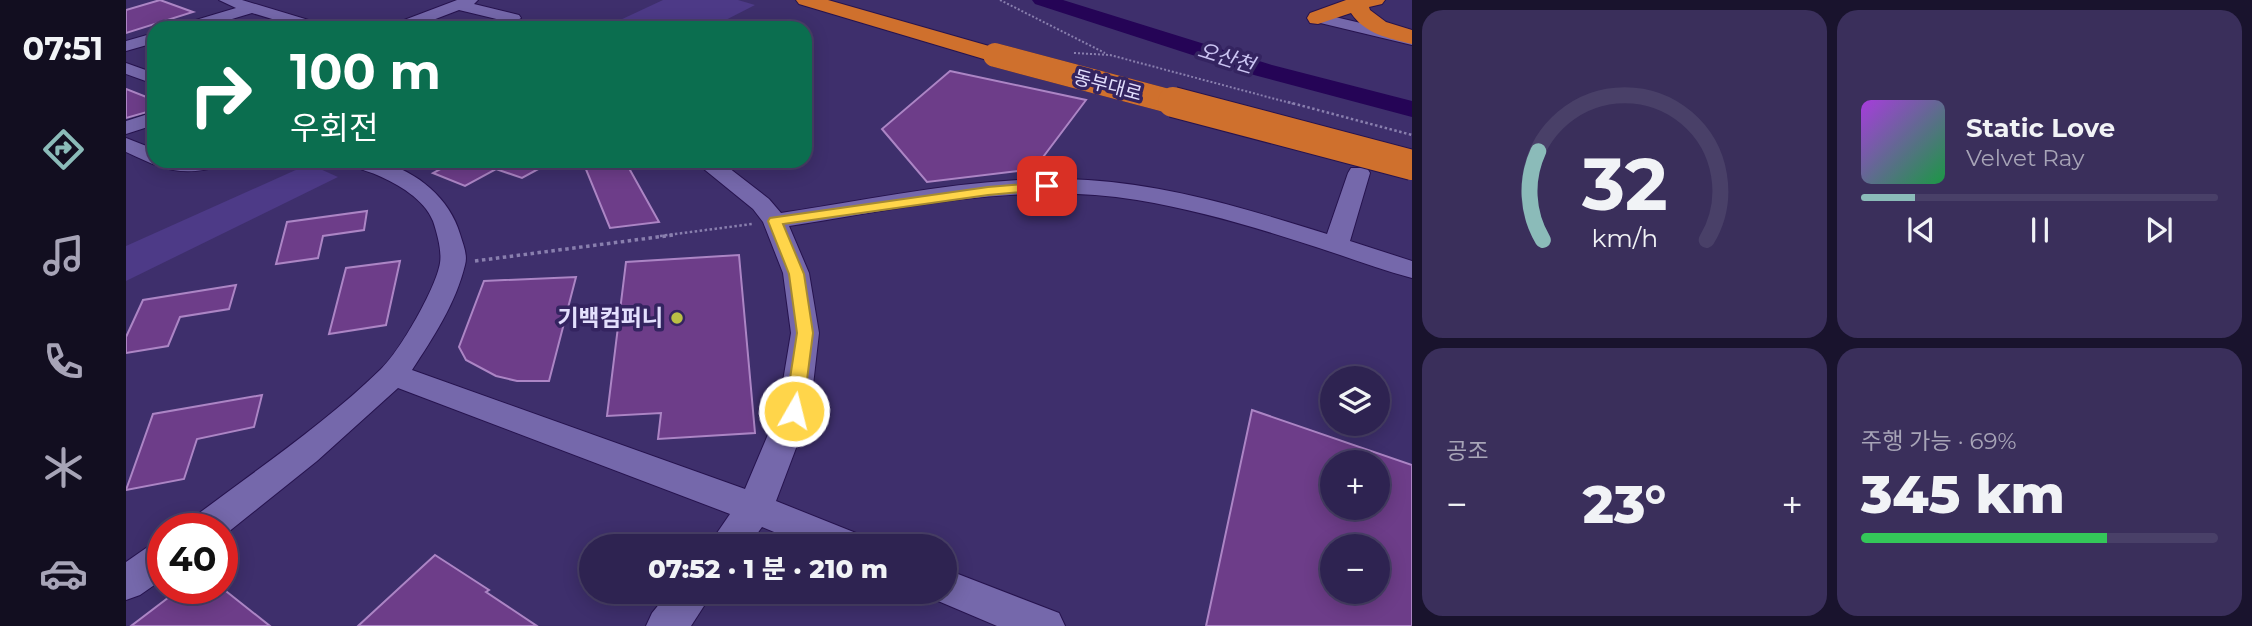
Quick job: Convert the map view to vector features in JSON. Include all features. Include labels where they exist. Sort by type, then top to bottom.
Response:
[{"type":"highway","name":"동부대로","points":[[806,0],[997,49],[1412,147]]},
{"type":"highway","name":"동부대로","points":[[844,0],[997,49],[1412,165]]},
{"type":"highway","points":[[1318,18],[1366,1]]},
{"type":"highway","points":[[1366,1],[1359,12],[1369,23],[1412,39]]},
{"type":"street","points":[[226,0],[295,21]]},
{"type":"street","points":[[416,21],[465,3],[513,19]]},
{"type":"street","points":[[208,21],[251,8]]},
{"type":"street","points":[[1318,18],[1412,39]]},
{"type":"street","points":[[126,46],[147,40]]},
{"type":"street","points":[[126,68],[147,76]]},
{"type":"street","points":[[126,128],[147,120]]},
{"type":"street","points":[[126,144],[147,154]]},
{"type":"street","points":[[226,513],[305,452],[394,375],[429,321],[453,264],[453,252],[444,219],[425,193],[378,168]]},
{"type":"street","points":[[714,168],[752,197],[775,221],[796,274],[805,333],[794,411],[755,508],[736,534]]},
{"type":"street","points":[[1336,246],[1359,173]]},
{"type":"street","points":[[775,221],[988,191],[1047,186],[1119,191],[1216,209],[1412,271]]},
{"type":"street","points":[[394,375],[819,534]]},
{"type":"street","points":[[126,583],[147,569]]},
{"type":"street","points":[[957,591],[1044,626]]},
{"type":"street","points":[[667,626],[684,604]]},
{"type":"path","points":[[1000,0],[1111,55]]},
{"type":"path","points":[[1074,51],[1111,55],[1412,135]]},
{"type":"path","points":[[453,264],[775,221]]},
{"type":"shaded area","points":[[663,0],[738,0],[755,5],[724,21],[618,21]]},
{"type":"shaded area","points":[[300,168],[318,168],[338,177],[126,281],[126,246]]},
{"type":"building","points":[[160,0],[193,12],[164,21],[147,21],[147,26],[126,33],[126,10]]},
{"type":"building","points":[[950,71],[1086,100],[1034,169],[927,182],[882,129]]},
{"type":"building","points":[[126,89],[147,97],[147,112],[126,118]]},
{"type":"building","points":[[442,168],[540,168],[522,178],[496,169],[465,186],[433,173]]},
{"type":"building","points":[[585,168],[629,168],[659,222],[610,228]]},
{"type":"building","points":[[367,211],[364,230],[323,236],[318,258],[276,264],[287,222]]},
{"type":"building","points":[[739,255],[755,433],[658,439],[661,413],[607,416],[626,262]]},
{"type":"building","points":[[400,261],[386,325],[329,334],[346,268]]},
{"type":"building","points":[[576,277],[549,381],[517,381],[496,376],[466,360],[459,347],[484,281]]},
{"type":"building","points":[[236,285],[229,309],[180,317],[168,346],[126,353],[126,337],[143,300]]},
{"type":"building","points":[[262,395],[254,427],[197,439],[184,479],[126,490],[153,414]]},
{"type":"building","points":[[1252,410],[1320,433],[1320,436],[1328,436],[1368,450],[1320,450],[1320,520],[1390,520],[1390,457],[1412,465],[1412,626],[1206,626]]},
{"type":"building","points":[[435,555],[489,590],[486,592],[537,626],[358,626]]},
{"type":"building","points":[[238,601],[270,626],[131,626],[160,604],[238,604]]},
{"type":"waterway","name":"오산천","points":[[1042,0],[1263,70],[1412,109]]},
{"type":"place","name":"기백컴퍼니","points":[[677,318]]},
{"type":"route","points":[[794,411],[805,333],[796,274],[775,221],[988,191],[1047,186]]}]
